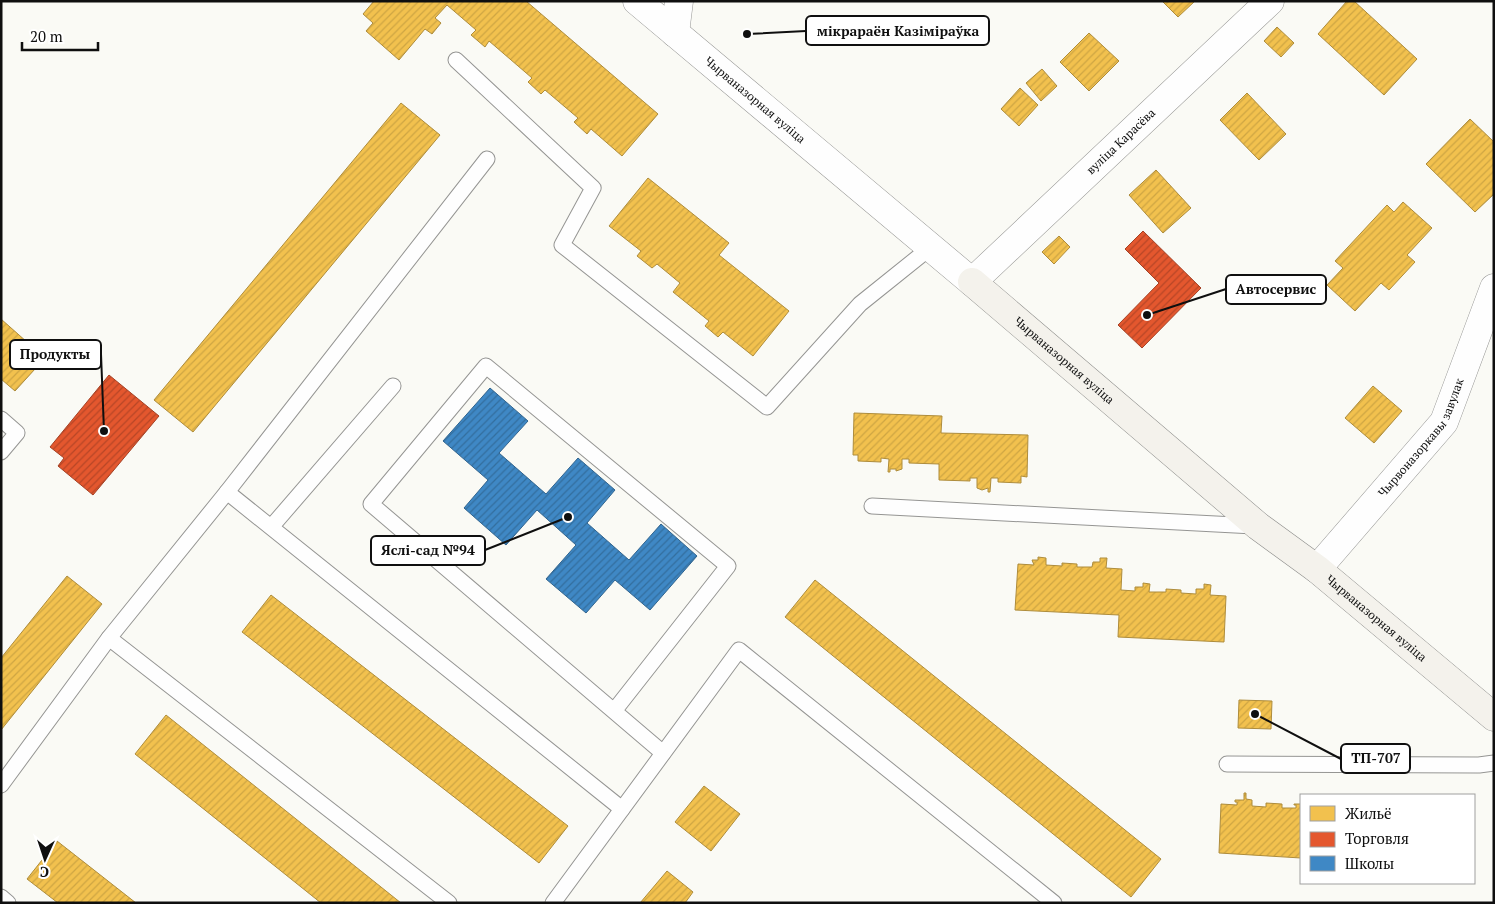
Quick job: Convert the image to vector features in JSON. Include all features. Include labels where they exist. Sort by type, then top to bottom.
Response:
[{"type":"street","name":"Чырваназорная вуліца","points":[[637,1],[931,247],[1258,526],[1317,569],[1494,717]]},
{"type":"street","points":[[675,33],[679,1]]},
{"type":"street","name":"вуліца Карасёва","points":[[972,282],[1270,1]]},
{"type":"street","name":"Чырвоназоркавы завулак","points":[[1317,569],[1444,422],[1494,288]]},
{"type":"lane","points":[[456,60],[593,188],[562,245],[767,407],[860,304],[931,247]]},
{"type":"lane","points":[[1,786],[109,638],[227,492],[487,159]]},
{"type":"lane","points":[[614,711],[728,566],[486,366],[371,504],[663,753]]},
{"type":"lane","points":[[272,526],[393,386]]},
{"type":"lane","points":[[1,419],[17,433],[1,452]]},
{"type":"lane","points":[[227,492],[272,526],[622,809]]},
{"type":"lane","points":[[872,506],[1258,526]]},
{"type":"lane","points":[[109,638],[449,903]]},
{"type":"lane","points":[[553,903],[739,650],[1054,903]]},
{"type":"lane","points":[[1227,764],[1479,765],[1494,763]]},
{"type":"lane","points":[[1,897],[8,903]]},
{"type":"building: Жильё","points":[[374,1],[526,1],[658,114],[622,156],[591,129],[587,134],[574,122],[578,118],[545,90],[541,94],[528,82],[532,78],[489,41],[485,47],[471,35],[476,30],[447,5],[435,18],[441,23],[432,34],[425,29],[399,60],[366,31],[373,23],[363,14]]},
{"type":"building: Жильё","points":[[1162,1],[1195,1],[1178,17]]},
{"type":"building: Жильё","points":[[1347,1],[1354,1],[1417,59],[1384,95],[1318,34]]},
{"type":"building: Жильё","points":[[1277,27],[1294,43],[1281,57],[1264,41]]},
{"type":"building: Жильё","points":[[1089,33],[1119,61],[1089,91],[1060,62]]},
{"type":"building: Жильё","points":[[1042,69],[1057,86],[1041,101],[1026,83]]},
{"type":"building: Жильё","points":[[1020,88],[1038,105],[1019,126],[1001,109]]},
{"type":"building: Жильё","points":[[1247,93],[1286,134],[1259,160],[1220,120]]},
{"type":"building: Жильё","points":[[401,103],[440,135],[193,432],[154,400]]},
{"type":"building: Жильё","points":[[1470,119],[1494,142],[1494,194],[1475,212],[1426,164]]},
{"type":"building: Жильё","points":[[1156,170],[1191,208],[1163,233],[1129,195]]},
{"type":"building: Жильё","points":[[648,178],[729,243],[719,255],[789,311],[753,356],[723,332],[718,337],[705,326],[709,321],[673,292],[680,283],[657,264],[652,268],[637,256],[641,251],[609,226]]},
{"type":"building: Жильё","points":[[1403,202],[1432,228],[1407,255],[1415,262],[1389,290],[1381,283],[1355,311],[1327,285],[1343,268],[1335,261],[1387,205],[1394,212]]},
{"type":"building: Жильё","points":[[1059,236],[1070,247],[1054,264],[1042,252]]},
{"type":"building: Жильё","points":[[1,319],[45,358],[15,391],[1,379]]},
{"type":"building: Жильё","points":[[1373,386],[1402,411],[1374,443],[1345,418]]},
{"type":"building: Жильё","points":[[854,413],[942,416],[941,433],[1028,435],[1027,477],[1021,476],[1021,483],[998,482],[998,478],[991,478],[990,492],[988,492],[988,488],[982,490],[977,488],[977,478],[970,478],[970,481],[939,480],[939,464],[909,463],[909,459],[902,459],[902,469],[896,471],[896,469],[890,469],[890,472],[888,472],[889,459],[881,458],[881,462],[858,461],[858,455],[853,455]]},
{"type":"building: Жильё","points":[[1038,557],[1046,558],[1046,565],[1062,566],[1062,563],[1077,564],[1077,567],[1092,567],[1093,562],[1100,562],[1100,558],[1107,558],[1106,568],[1122,569],[1121,590],[1135,591],[1135,587],[1143,587],[1143,583],[1150,584],[1149,592],[1166,592],[1166,589],[1196,594],[1196,589],[1204,589],[1204,584],[1211,585],[1210,595],[1226,596],[1224,642],[1118,637],[1119,615],[1015,610],[1018,564],[1034,565],[1032,560],[1038,560]]},
{"type":"building: Жильё","points":[[67,576],[102,604],[1,730],[1,658]]},
{"type":"building: Жильё","points":[[815,580],[1161,859],[1131,897],[785,617]]},
{"type":"building: Жильё","points":[[271,595],[568,826],[539,863],[242,632]]},
{"type":"building: Жильё","points":[[1239,700],[1272,701],[1271,729],[1238,728]]},
{"type":"building: Жильё","points":[[166,715],[401,903],[321,903],[135,754]]},
{"type":"building: Жильё","points":[[704,786],[740,814],[711,851],[675,822]]},
{"type":"building: Жильё","points":[[1244,793],[1246,793],[1246,799],[1252,800],[1252,806],[1266,807],[1266,803],[1282,804],[1282,808],[1296,808],[1294,804],[1300,804],[1300,858],[1219,853],[1221,804],[1237,805],[1235,800],[1244,800]]},
{"type":"building: Жильё","points":[[57,841],[136,903],[58,903],[27,879]]},
{"type":"building: Жильё","points":[[667,871],[693,892],[685,903],[640,903]]},
{"type":"building: Торговля","points":[[1143,231],[1201,288],[1142,348],[1118,325],[1159,283],[1125,249]]},
{"type":"building: Торговля","points":[[109,375],[159,416],[93,495],[58,466],[64,458],[50,447]]},
{"type":"building: Школы","points":[[490,388],[528,421],[499,453],[546,494],[578,458],[615,490],[587,523],[629,560],[661,524],[697,556],[650,610],[615,580],[586,613],[546,579],[576,545],[537,510],[506,545],[464,508],[488,480],[443,441]]},
{"type":"place","name":"мікрараён Казіміраўка","points":[[747,34]]},
{"type":"place","name":"Автосервис","points":[[1147,315]]},
{"type":"place","name":"Продукты","points":[[104,431]]},
{"type":"place","name":"Яслі-сад №94","points":[[568,517]]},
{"type":"place","name":"ТП-707","points":[[1255,714]]}]
